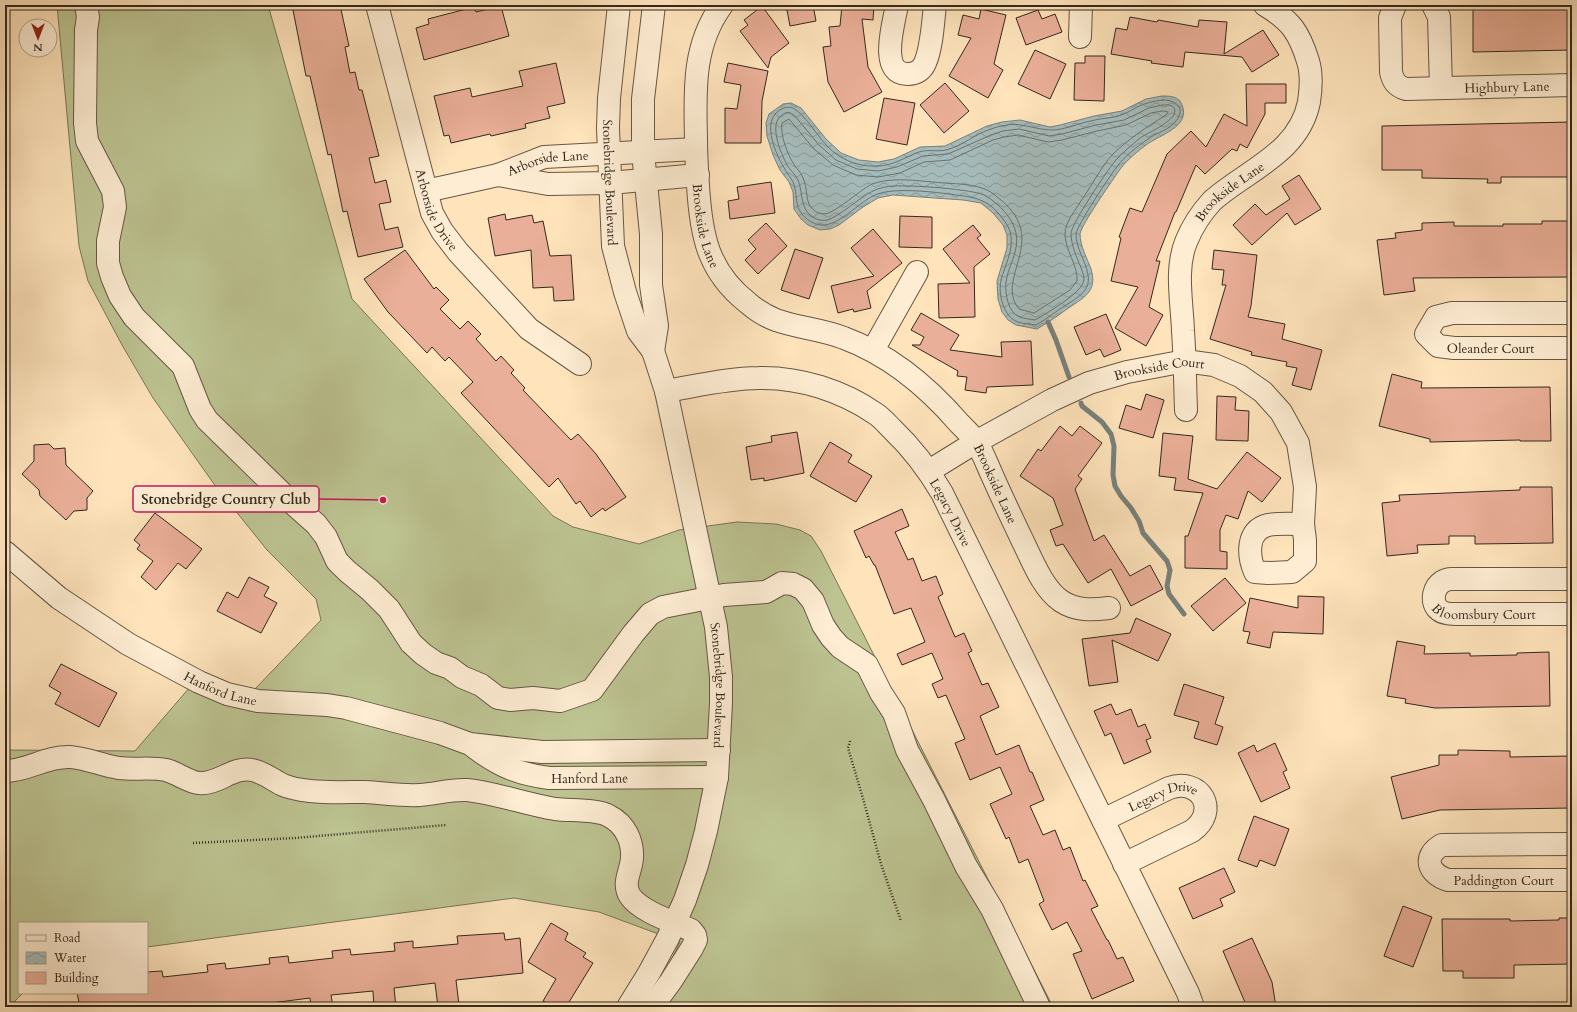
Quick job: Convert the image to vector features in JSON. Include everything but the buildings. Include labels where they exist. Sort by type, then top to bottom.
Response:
[{"type":"street","points":[[86,5],[88,17],[86,30],[84,123],[87,141],[113,191],[115,207],[108,240],[108,263],[120,296],[134,317],[183,366],[200,409],[207,420],[289,500],[316,524],[326,537],[337,561],[389,609],[411,643],[436,663],[450,668],[462,677],[481,685],[498,698],[510,700],[532,698],[560,701],[592,690],[633,634],[650,614],[663,607],[724,595],[766,592],[782,583],[793,584],[803,589],[813,601],[823,625],[830,637],[840,647],[866,664],[881,693],[894,713],[907,750],[915,767],[934,800],[966,866],[992,909],[1039,1007]]},
{"type":"street","name":"Arborside Drive","points":[[377,5],[426,191],[436,222],[458,252],[529,328],[580,364]]},
{"type":"street","name":"Stonebridge Boulevard","points":[[619,5],[609,98],[608,128],[613,246],[625,292],[638,331],[653,351],[666,391],[716,627],[721,677],[720,750],[717,777],[706,831],[697,865],[675,923],[649,973],[628,1007]]},
{"type":"street","name":"Stonebridge Boulevard","points":[[653,351],[657,326],[651,285],[651,234],[643,152],[643,99],[654,5]]},
{"type":"street","name":"Brookside Lane","points":[[722,5],[713,17],[703,40],[698,62],[695,88],[696,149],[700,220],[706,244],[714,263],[725,280],[740,297],[758,311],[775,320],[844,337],[873,350],[918,381],[948,409],[976,442],[1036,569],[1050,590],[1060,600],[1076,608],[1092,610],[1109,608]]},
{"type":"street","points":[[897,5],[890,50],[891,59],[893,67],[898,72],[906,74],[914,74],[925,64],[928,54],[935,5]]},
{"type":"street","points":[[1080,37],[1081,5]]},
{"type":"street","name":"Brookside Lane","points":[[1186,410],[1180,271],[1182,253],[1200,215],[1211,203],[1224,191],[1289,143],[1301,126],[1307,110],[1311,90],[1310,67],[1304,47],[1294,28],[1281,15],[1266,5]]},
{"type":"street","name":"Highbury Lane","points":[[1395,5],[1390,18],[1391,72],[1393,80],[1401,87],[1406,89],[1572,85]]},
{"type":"street","points":[[1434,5],[1439,17],[1441,88]]},
{"type":"street","name":"Arborside Lane","points":[[426,191],[498,175],[544,157],[696,149]]},
{"type":"street","name":"Arborside Lane","points":[[498,175],[548,184],[610,183],[698,175]]},
{"type":"street","points":[[873,350],[917,272]]},
{"type":"street","name":"Oleander Court","points":[[1572,313],[1452,313],[1436,317],[1426,334],[1438,346],[1454,348],[1572,348]]},
{"type":"street","name":"Brookside Court","points":[[929,471],[976,442],[1052,400],[1089,384],[1127,372],[1185,361],[1214,365],[1240,376],[1262,392],[1281,412],[1298,443],[1305,487],[1303,524]]},
{"type":"street","name":"Legacy Drive","points":[[666,391],[738,379],[783,379],[806,383],[832,391],[852,400],[877,415],[907,443],[929,471],[942,493],[1188,993],[1193,1007]]},
{"type":"street","name":"Hanford Lane","points":[[5,552],[59,598],[115,636],[164,664],[227,694],[258,701],[327,705],[346,708],[440,733],[470,744],[542,752],[720,750]]},
{"type":"street","name":"Bloomsbury Court","points":[[1572,578],[1452,578],[1443,581],[1436,587],[1434,602],[1437,609],[1445,613],[1455,614],[1572,614]]},
{"type":"street","name":"Hanford Lane","points":[[470,744],[487,757],[512,770],[548,778],[717,777]]},
{"type":"street","points":[[5,771],[25,769],[52,759],[70,757],[122,769],[166,770],[194,782],[201,783],[209,782],[232,772],[251,769],[262,773],[283,785],[312,792],[367,792],[427,795],[450,790],[465,790],[535,806],[561,810],[599,812],[610,816],[620,824],[628,834],[632,859],[626,886],[629,894],[634,901],[647,910],[691,930],[695,935],[696,940],[671,982],[652,1007]]},
{"type":"street","name":"Legacy Drive","points":[[1103,820],[1179,784],[1198,790],[1203,798],[1206,807],[1204,817],[1200,825],[1192,831],[1124,864]]},
{"type":"street","name":"Paddington Court","points":[[1572,844],[1442,845],[1432,853],[1430,862],[1433,872],[1440,878],[1448,880],[1572,880]]},
{"type":"path","points":[[850,741],[848,748],[881,864],[901,921]]},
{"type":"path","points":[[193,843],[295,838],[446,825]]},
{"type":"green space","points":[[57,5],[268,5],[352,299],[553,516],[573,527],[639,544],[679,530],[737,522],[776,524],[800,530],[811,536],[821,551],[1053,1007],[645,1007],[665,973],[680,942],[599,912],[514,898],[148,947],[148,922],[18,922],[18,994],[22,994],[9,1007],[5,1007],[5,750],[135,751],[202,673],[226,683],[254,690],[321,620],[316,599],[267,550],[214,484],[153,398],[122,345],[88,281],[79,246]]},
{"type":"water","points":[[1171,96],[1181,102],[1184,113],[1182,119],[1172,130],[1146,145],[1123,165],[1092,212],[1080,234],[1082,247],[1093,277],[1091,289],[1083,298],[1037,329],[1016,325],[1008,320],[1002,312],[998,299],[997,281],[1007,248],[1007,235],[1003,225],[993,213],[981,203],[963,200],[893,195],[878,198],[839,225],[830,229],[820,230],[808,225],[801,219],[794,209],[793,192],[789,182],[780,170],[773,155],[767,136],[766,123],[769,114],[783,104],[791,103],[801,108],[826,139],[841,153],[859,160],[878,162],[894,159],[920,147],[945,146],[987,126],[1002,122],[1020,120],[1050,127],[1122,111],[1146,99]]},
{"type":"waterway","points":[[1048,322],[1069,377]]},
{"type":"waterway","points":[[1081,403],[1082,406],[1102,422],[1111,434],[1114,446],[1113,475],[1115,486],[1139,521],[1143,533],[1167,561],[1170,570],[1167,586],[1169,594],[1184,614]]},
{"type":"place","name":"Stonebridge Country Club","points":[[383,500]]}]
